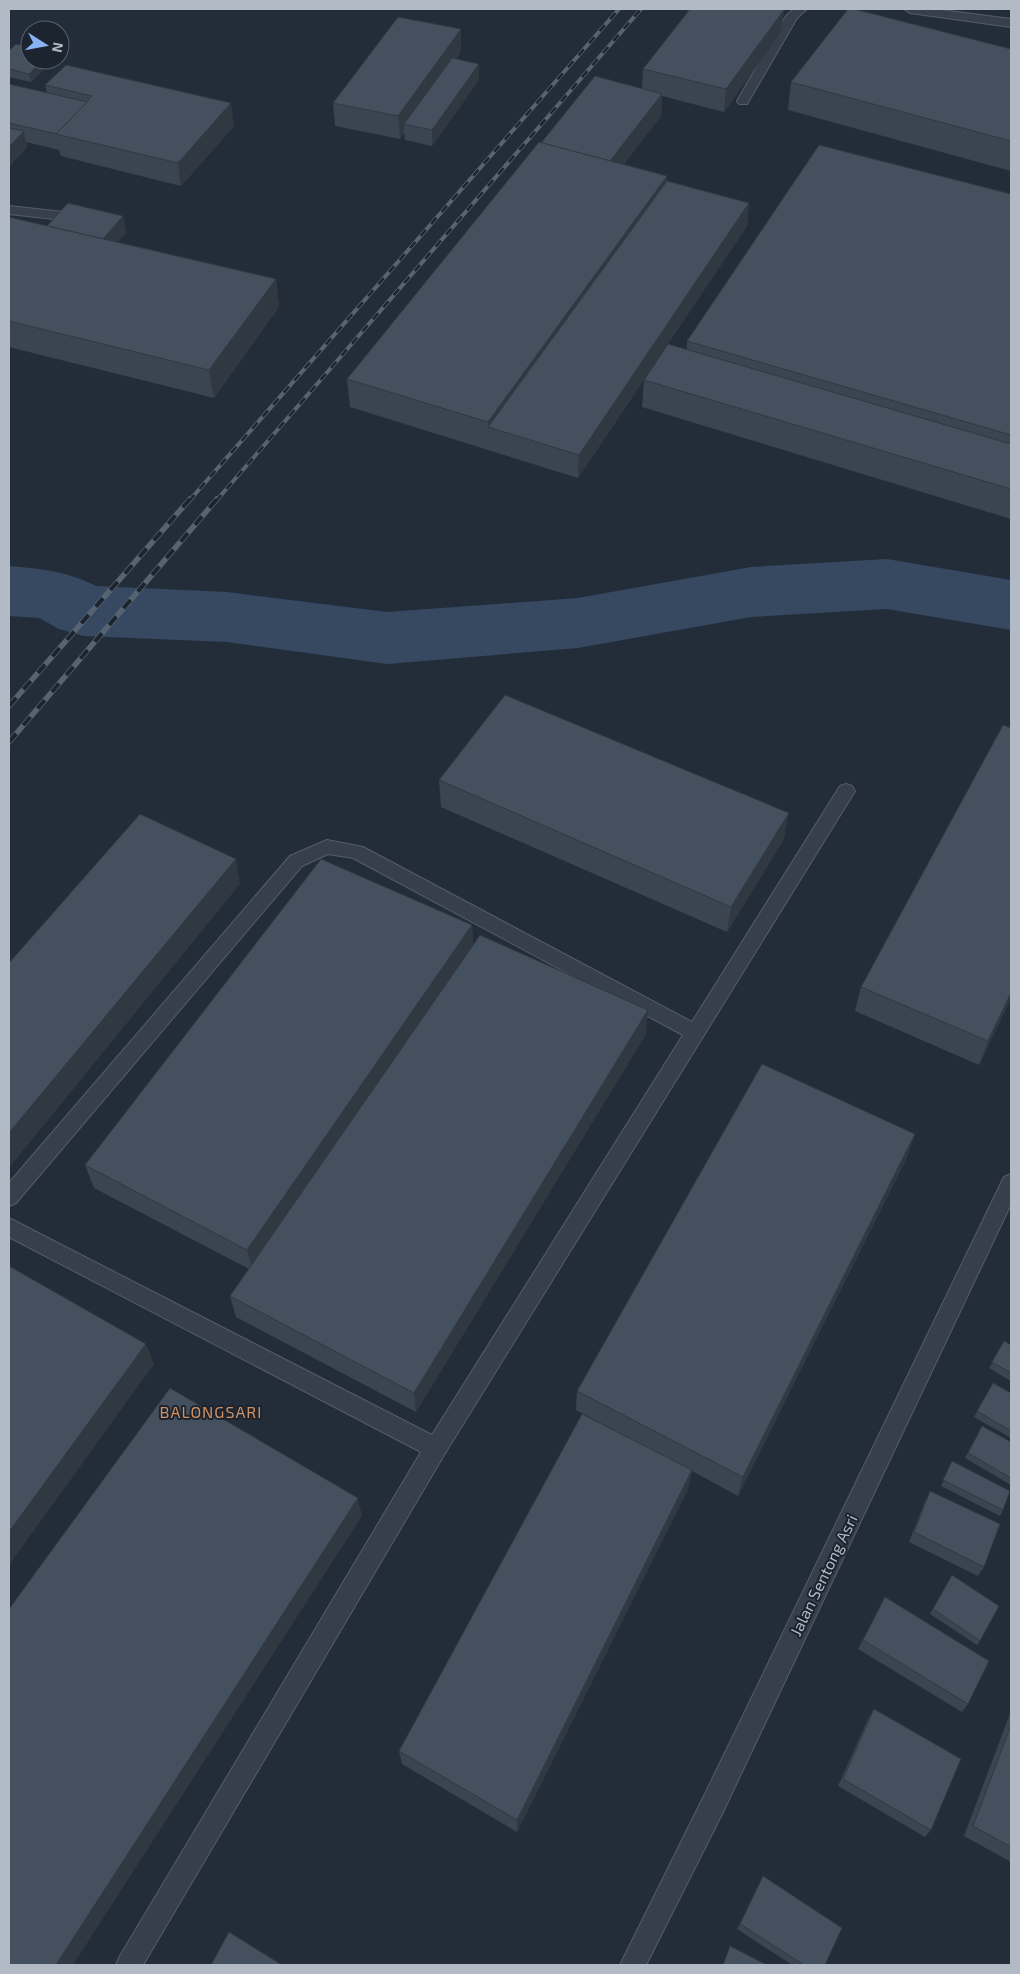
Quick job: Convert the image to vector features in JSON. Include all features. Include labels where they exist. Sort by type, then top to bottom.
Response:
[{"type":"lane","points":[[743,101],[792,16],[801,9]]},
{"type":"lane","points":[[910,9],[1011,23]]},
{"type":"lane","points":[[9,210],[91,219]]},
{"type":"lane","points":[[128,1965],[436,1448],[846,791]]},
{"type":"lane","points":[[9,1197],[296,861],[327,847],[357,852],[696,1033]]},
{"type":"lane","name":"Jalan Sentong Asri","points":[[633,1965],[721,1787],[1011,1183]]},
{"type":"lane","points":[[9,1228],[436,1448]]},
{"type":"building","points":[[690,9],[784,10],[726,89],[643,69]]},
{"type":"building","points":[[848,9],[1011,49],[1011,141],[791,82]]},
{"type":"building","points":[[398,17],[461,29],[398,116],[333,103]]},
{"type":"building","points":[[16,44],[20,45],[20,70],[33,70],[29,74],[9,69],[9,51]]},
{"type":"building","points":[[452,58],[479,64],[432,130],[404,124]]},
{"type":"building","points":[[70,66],[231,103],[178,163],[56,134],[92,96],[45,85],[61,70],[70,70]]},
{"type":"building","points":[[595,76],[662,94],[610,161],[541,143]]},
{"type":"building","points":[[9,84],[87,102],[56,134],[9,123]]},
{"type":"building","points":[[9,128],[24,131],[9,147]]},
{"type":"building","points":[[539,142],[667,176],[488,422],[347,379]]},
{"type":"building","points":[[819,145],[1011,194],[1011,435],[687,341]]},
{"type":"building","points":[[667,181],[749,203],[579,455],[488,427]]},
{"type":"building","points":[[68,203],[123,216],[103,239],[47,226]]},
{"type":"building","points":[[9,217],[276,279],[209,370],[9,321]]},
{"type":"building","points":[[668,344],[1011,444],[1011,489],[644,380]]},
{"type":"building","points":[[505,695],[789,813],[731,907],[439,780]]},
{"type":"building","points":[[1003,725],[1011,728],[1011,993],[988,1041],[861,987]]},
{"type":"building","points":[[140,814],[236,859],[9,1133],[9,963]]},
{"type":"building","points":[[321,859],[472,925],[247,1250],[85,1165]]},
{"type":"building","points":[[480,935],[648,1010],[414,1393],[230,1296]]},
{"type":"building","points":[[762,1064],[915,1134],[743,1477],[577,1391]]},
{"type":"building","points":[[9,1266],[146,1344],[9,1532]]},
{"type":"building","points":[[1004,1341],[1011,1345],[1011,1373],[992,1362]]},
{"type":"building","points":[[993,1383],[1011,1393],[1011,1431],[977,1411]]},
{"type":"building","points":[[170,1388],[358,1498],[56,1965],[9,1965],[9,1609]]},
{"type":"building","points":[[582,1414],[692,1470],[517,1820],[399,1751]]},
{"type":"building","points":[[982,1426],[1011,1442],[1011,1478],[968,1453]]},
{"type":"building","points":[[952,1461],[1010,1491],[1003,1510],[943,1480]]},
{"type":"building","points":[[930,1491],[1000,1524],[984,1567],[914,1532]]},
{"type":"building","points":[[952,1575],[999,1606],[980,1641],[933,1609]]},
{"type":"building","points":[[885,1597],[989,1661],[968,1704],[863,1640]]},
{"type":"building","points":[[874,1709],[961,1759],[931,1830],[843,1779]]},
{"type":"building","points":[[1011,1725],[1011,1847],[973,1826]]},
{"type":"building","points":[[763,1876],[842,1928],[825,1965],[804,1965],[740,1924]]},
{"type":"building","points":[[229,1932],[282,1965],[211,1965]]},
{"type":"building","points":[[730,1946],[767,1965],[723,1965]]},
{"type":"waterway","points":[[9,591],[53,595],[84,611],[227,617],[387,638],[578,623],[751,592],[887,584],[1011,605]]},
{"type":"railway","points":[[189,501],[619,9]]},
{"type":"railway","points":[[216,501],[641,9]]},
{"type":"railway","points":[[9,706],[190,499]]},
{"type":"railway","points":[[9,742],[217,499]]},
{"type":"district","name":"BALONGSARI","points":[[211,1411]]}]
